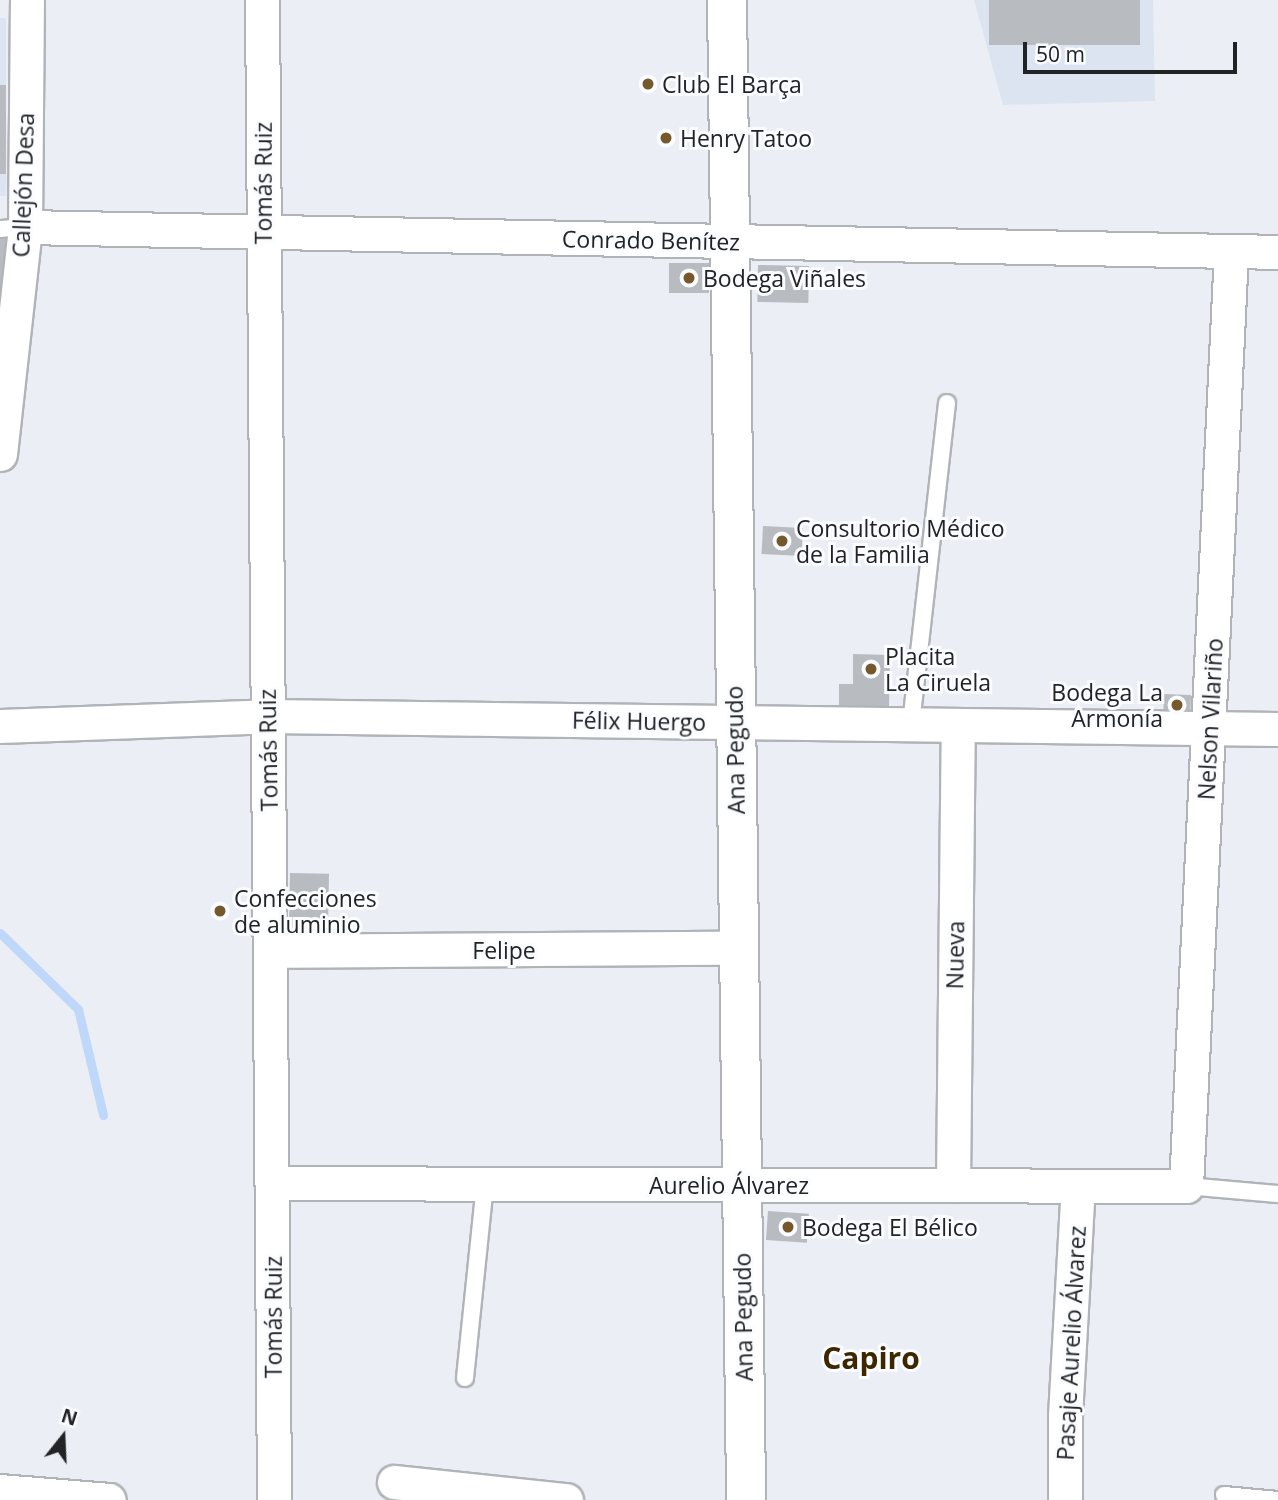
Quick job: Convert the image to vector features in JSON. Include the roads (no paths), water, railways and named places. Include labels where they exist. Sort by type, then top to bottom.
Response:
[{"type":"street","name":"Callejón Desa","points":[[0,454],[27,0]]},
{"type":"street","name":"Tomás Ruiz","points":[[262,0],[274,1500]]},
{"type":"street","name":"Ana Pegudo","points":[[727,0],[734,722],[746,1500]]},
{"type":"street","name":"Conrado Benítez","points":[[12,228],[264,230],[728,243],[1278,252]]},
{"type":"street","name":"Nelson Vilariño","points":[[1186,1186],[1231,251]]},
{"type":"street","name":"Félix Huergo","points":[[0,726],[268,716],[1278,729]]},
{"type":"street","name":"Nueva","points":[[953,1185],[958,724]]},
{"type":"street","name":"Felipe","points":[[270,951],[738,948]]},
{"type":"street","name":"Aurelio Álvarez","points":[[272,1183],[1186,1186]]},
{"type":"street","name":"Pasaje Aurelio Álvarez","points":[[1065,1500],[1065,1416],[1079,1186]]},
{"type":"street","points":[[394,1482],[566,1500]]},
{"type":"street","points":[[0,1491],[109,1500]]},
{"type":"lane","points":[[911,724],[947,403]]},
{"type":"lane","points":[[465,1378],[485,1184]]},
{"type":"lane","points":[[1186,1186],[1278,1194]]},
{"type":"lane","points":[[1224,1495],[1278,1500]]},
{"type":"waterway","points":[[0,933],[78,1009],[103,1115]]},
{"type":"place","name":"Club El Barça","points":[[648,84]]},
{"type":"place","name":"Henry Tatoo","points":[[666,138]]},
{"type":"place","name":"Bodega Viñales","points":[[689,278]]},
{"type":"place","name":"Consultorio Médico de la Familia","points":[[782,541]]},
{"type":"place","name":"Placita La Ciruela","points":[[871,669]]},
{"type":"place","name":"Bodega La Armonía","points":[[1177,705]]},
{"type":"place","name":"Confecciones de aluminio","points":[[220,911]]},
{"type":"place","name":"Bodega El Bélico","points":[[788,1227]]},
{"type":"district","name":"Capiro","points":[[871,1358]]}]
